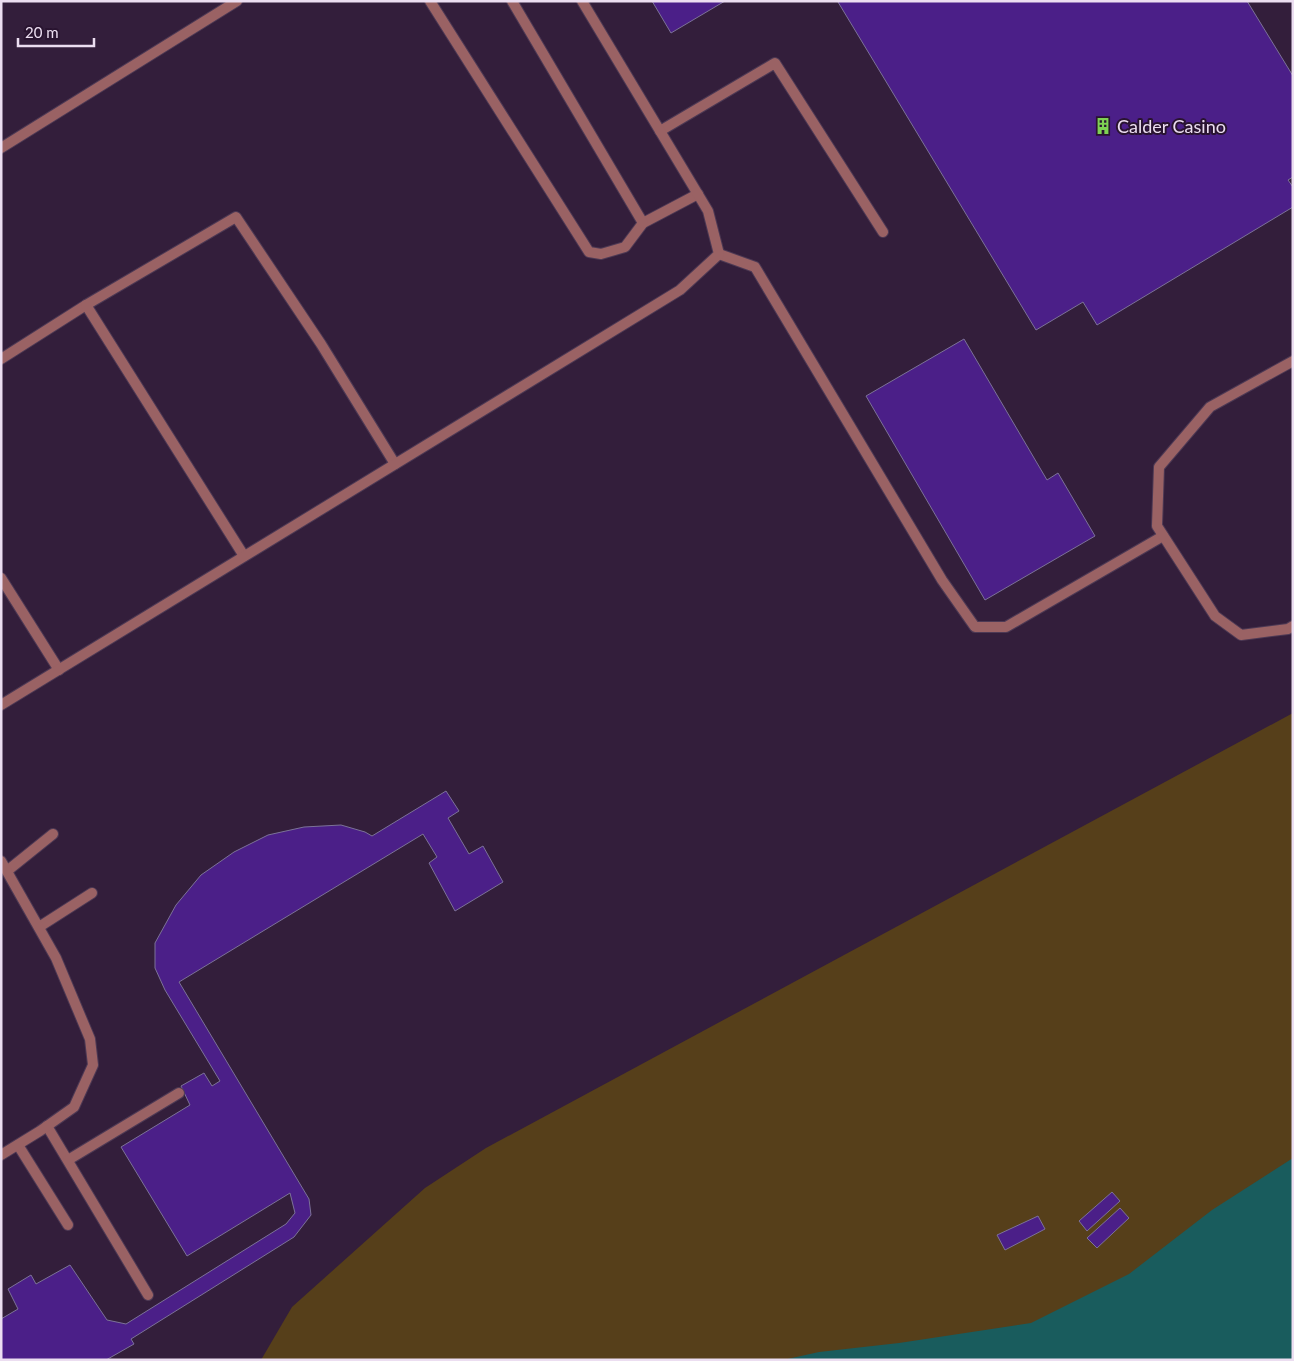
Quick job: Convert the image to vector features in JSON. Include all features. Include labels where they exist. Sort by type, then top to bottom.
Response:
[{"type":"street","points":[[1,148],[237,1]]},
{"type":"street","points":[[430,1],[589,252],[601,254],[625,247],[643,223],[698,194]]},
{"type":"street","points":[[512,1],[643,223]]},
{"type":"street","points":[[582,1],[708,211],[719,254]]},
{"type":"street","points":[[660,131],[775,63],[884,232]]},
{"type":"street","points":[[1,359],[236,217],[321,344],[395,464]]},
{"type":"street","points":[[1,705],[680,290],[719,254]]},
{"type":"street","points":[[719,254],[756,267],[942,580],[975,627],[1006,627],[1163,536]]},
{"type":"street","points":[[86,306],[244,556]]},
{"type":"street","points":[[1293,361],[1210,408],[1159,467],[1157,526],[1215,616],[1241,635],[1288,629],[1293,626]]},
{"type":"street","points":[[1,578],[59,670]]},
{"type":"street","points":[[7,871],[53,834]]},
{"type":"street","points":[[1,861],[56,958],[90,1039],[93,1065],[74,1106],[1,1156]]},
{"type":"street","points":[[39,928],[92,893]]},
{"type":"street","points":[[68,1160],[179,1093]]},
{"type":"street","points":[[47,1126],[148,1295]]},
{"type":"street","points":[[18,1145],[68,1225]]},
{"type":"shaded area","points":[[1293,713],[1293,1360],[261,1360],[292,1307],[425,1188],[486,1148]]},
{"type":"shaded area","points":[[1293,1158],[1293,1360],[783,1360],[819,1352],[899,1343],[1031,1323],[1129,1274],[1212,1210]]},
{"type":"building","points":[[652,1],[725,1],[671,33]]},
{"type":"building","name":"Calder Casino","points":[[1247,1],[1293,76],[1293,177],[1288,180],[1293,187],[1293,207],[1097,325],[1083,302],[1036,330],[838,2]]},
{"type":"building","points":[[964,339],[1047,480],[1058,473],[1095,536],[985,600],[866,396]]},
{"type":"building","points":[[446,791],[459,811],[448,818],[469,854],[483,846],[503,882],[455,911],[429,863],[437,857],[423,834],[179,982],[309,1199],[311,1215],[294,1237],[131,1339],[134,1344],[106,1360],[1,1360],[1,1319],[18,1309],[8,1289],[31,1275],[36,1284],[70,1265],[107,1320],[126,1324],[286,1224],[295,1213],[290,1193],[187,1256],[121,1147],[190,1105],[181,1086],[204,1073],[212,1086],[220,1081],[165,990],[155,968],[155,943],[176,905],[201,875],[234,852],[268,835],[304,827],[341,825],[372,836]]},
{"type":"building","points":[[1112,1192],[1120,1201],[1087,1231],[1079,1221]]},
{"type":"building","points":[[1120,1208],[1129,1218],[1097,1248],[1087,1238]]},
{"type":"building","points":[[1038,1216],[1045,1229],[1005,1250],[997,1235]]},
{"type":"place","name":"Calder Casino","points":[[1103,126]]}]
